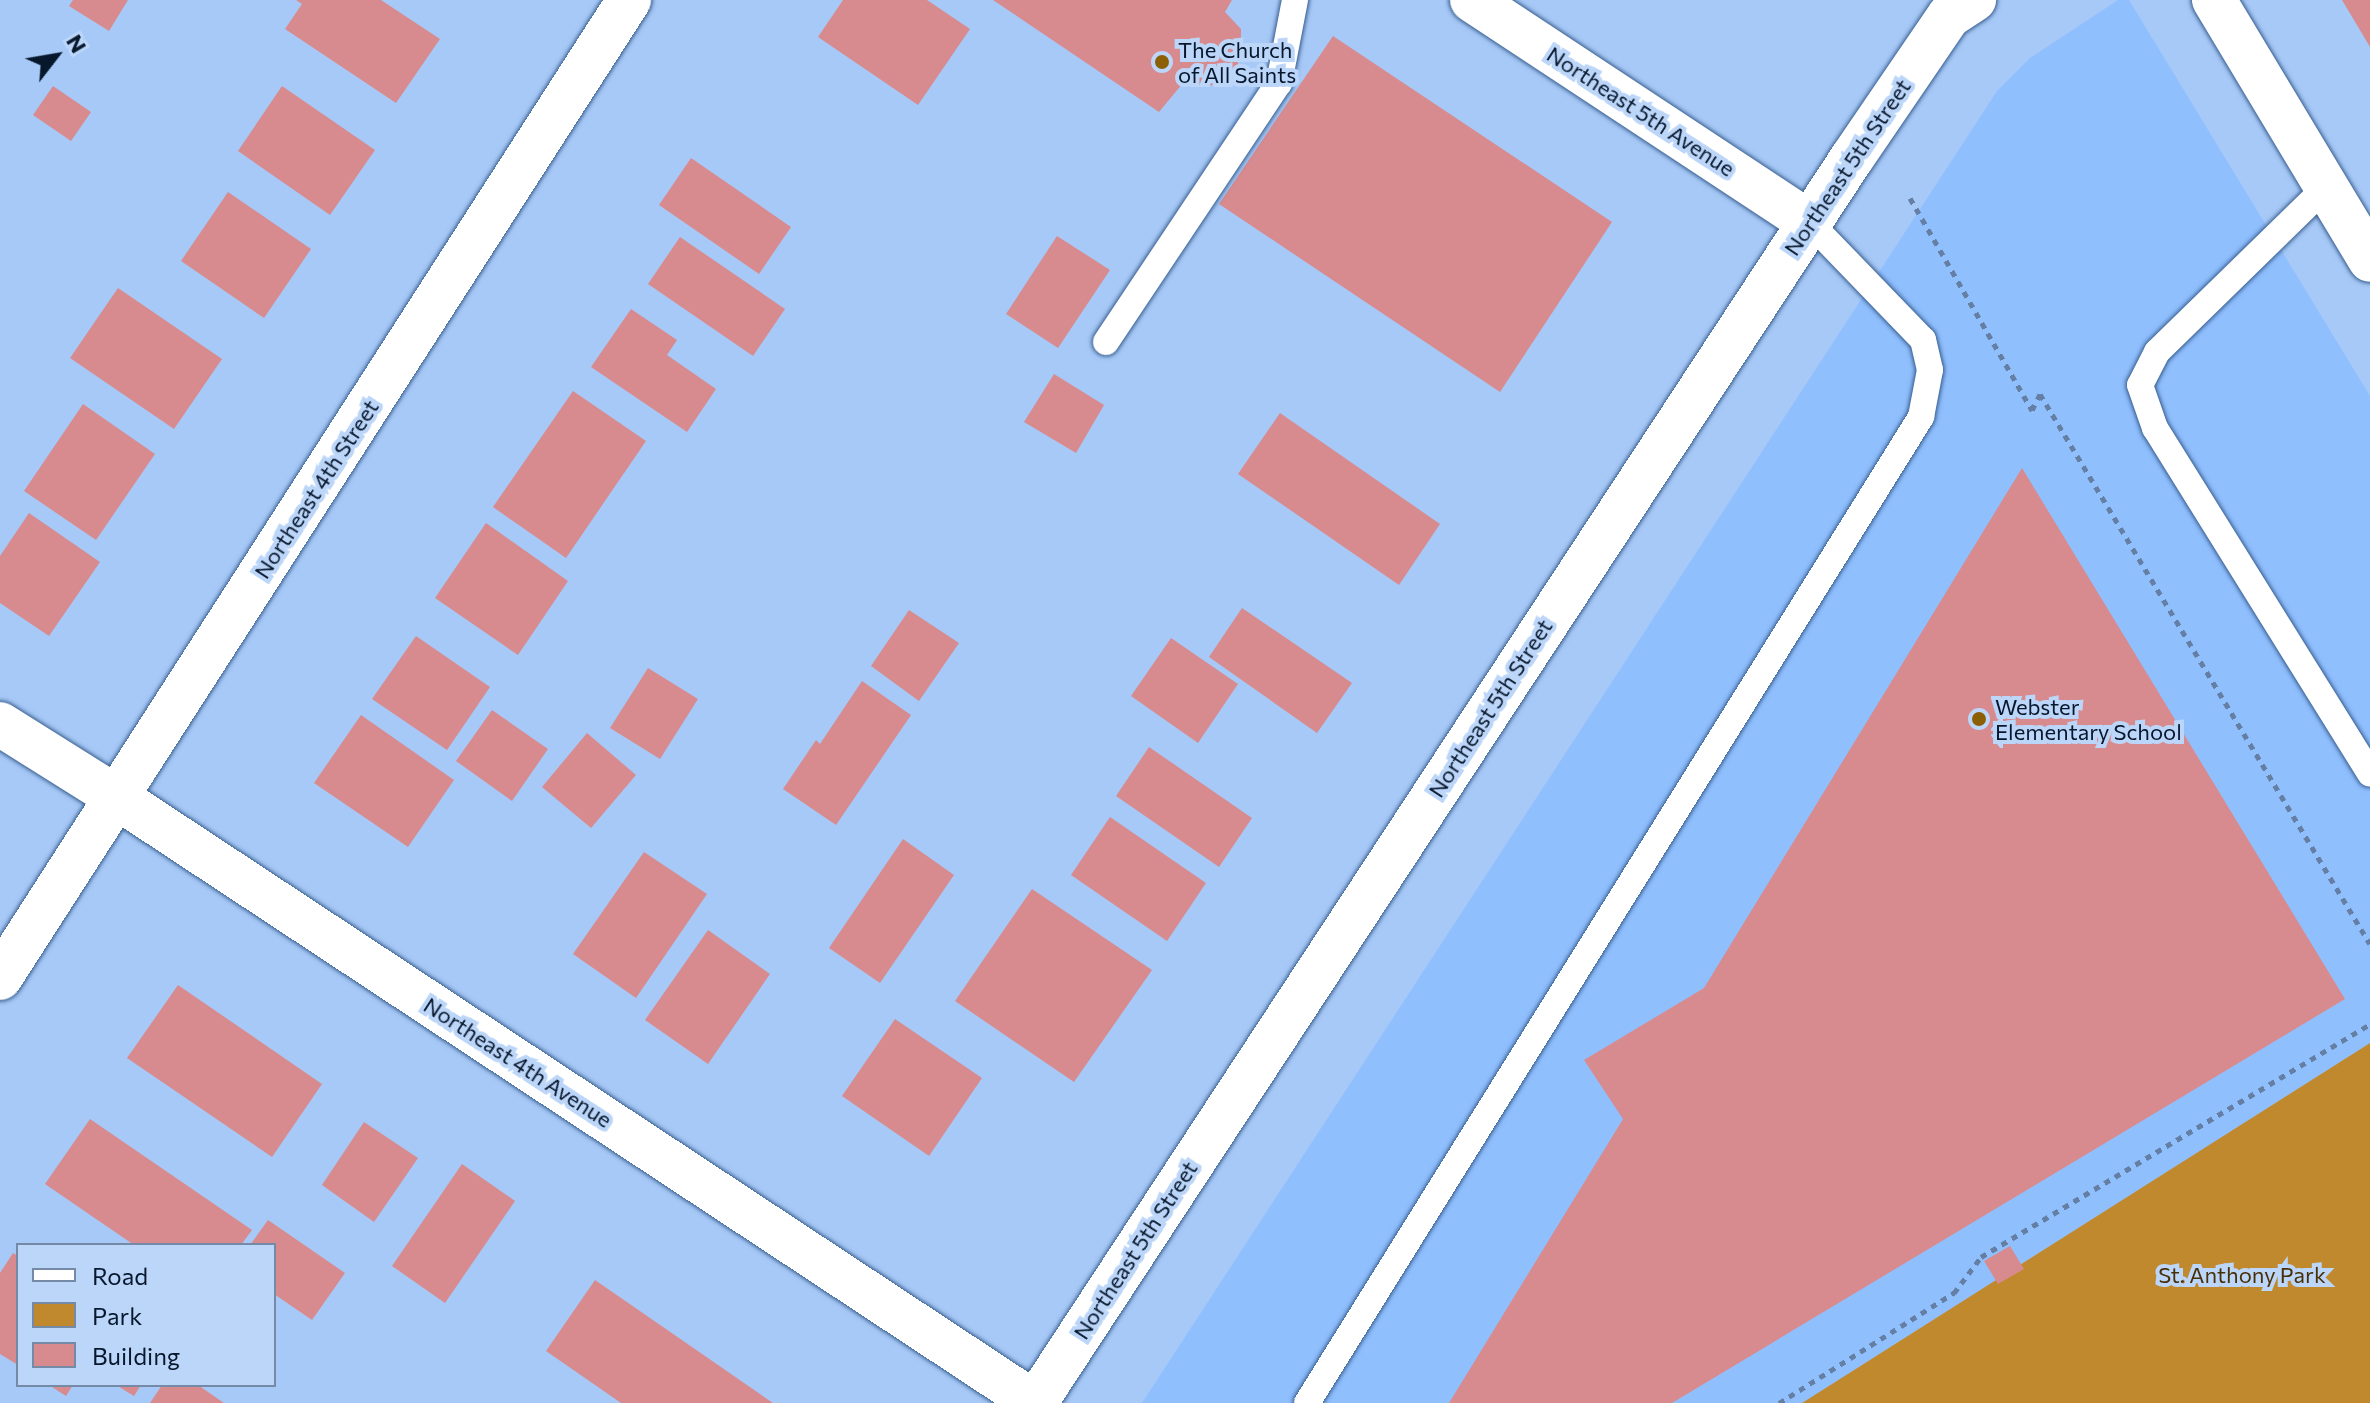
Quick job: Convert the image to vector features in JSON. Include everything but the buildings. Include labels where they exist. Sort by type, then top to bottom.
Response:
[{"type":"street","name":"Northeast 4th Street","points":[[0,978],[629,0]]},
{"type":"street","name":"Northeast 5th Avenue","points":[[1472,0],[1809,222]]},
{"type":"street","points":[[2214,0],[2370,260]]},
{"type":"street","name":"Northeast 5th Street","points":[[1035,1403],[1809,222],[1962,8]]},
{"type":"street","name":"Northeast 4th Avenue","points":[[0,724],[118,798],[1035,1403]]},
{"type":"lane","points":[[1106,342],[1279,83],[1295,0]]},
{"type":"lane","points":[[2326,187],[2157,352],[2140,385],[2155,428],[2370,773]]},
{"type":"lane","points":[[1307,1403],[1921,417],[1930,370],[1923,340],[1809,222]]},
{"type":"path","points":[[1910,198],[2032,410],[2040,394],[2370,944]]},
{"type":"path","points":[[1779,1403],[1954,1293],[1981,1257],[2370,1024]]},
{"type":"shaded area","name":"Webster Elementary School","points":[[2118,0],[2129,0],[2370,396],[2370,1043],[1802,1403],[1142,1403],[1997,91],[2030,58]]},
{"type":"green space","name":"St. Anthony Park","points":[[2370,1043],[2370,1403],[1802,1403]]},
{"type":"place","name":"The Church of All Saints","points":[[1162,62]]},
{"type":"place","name":"Webster Elementary School","points":[[1979,719]]}]
